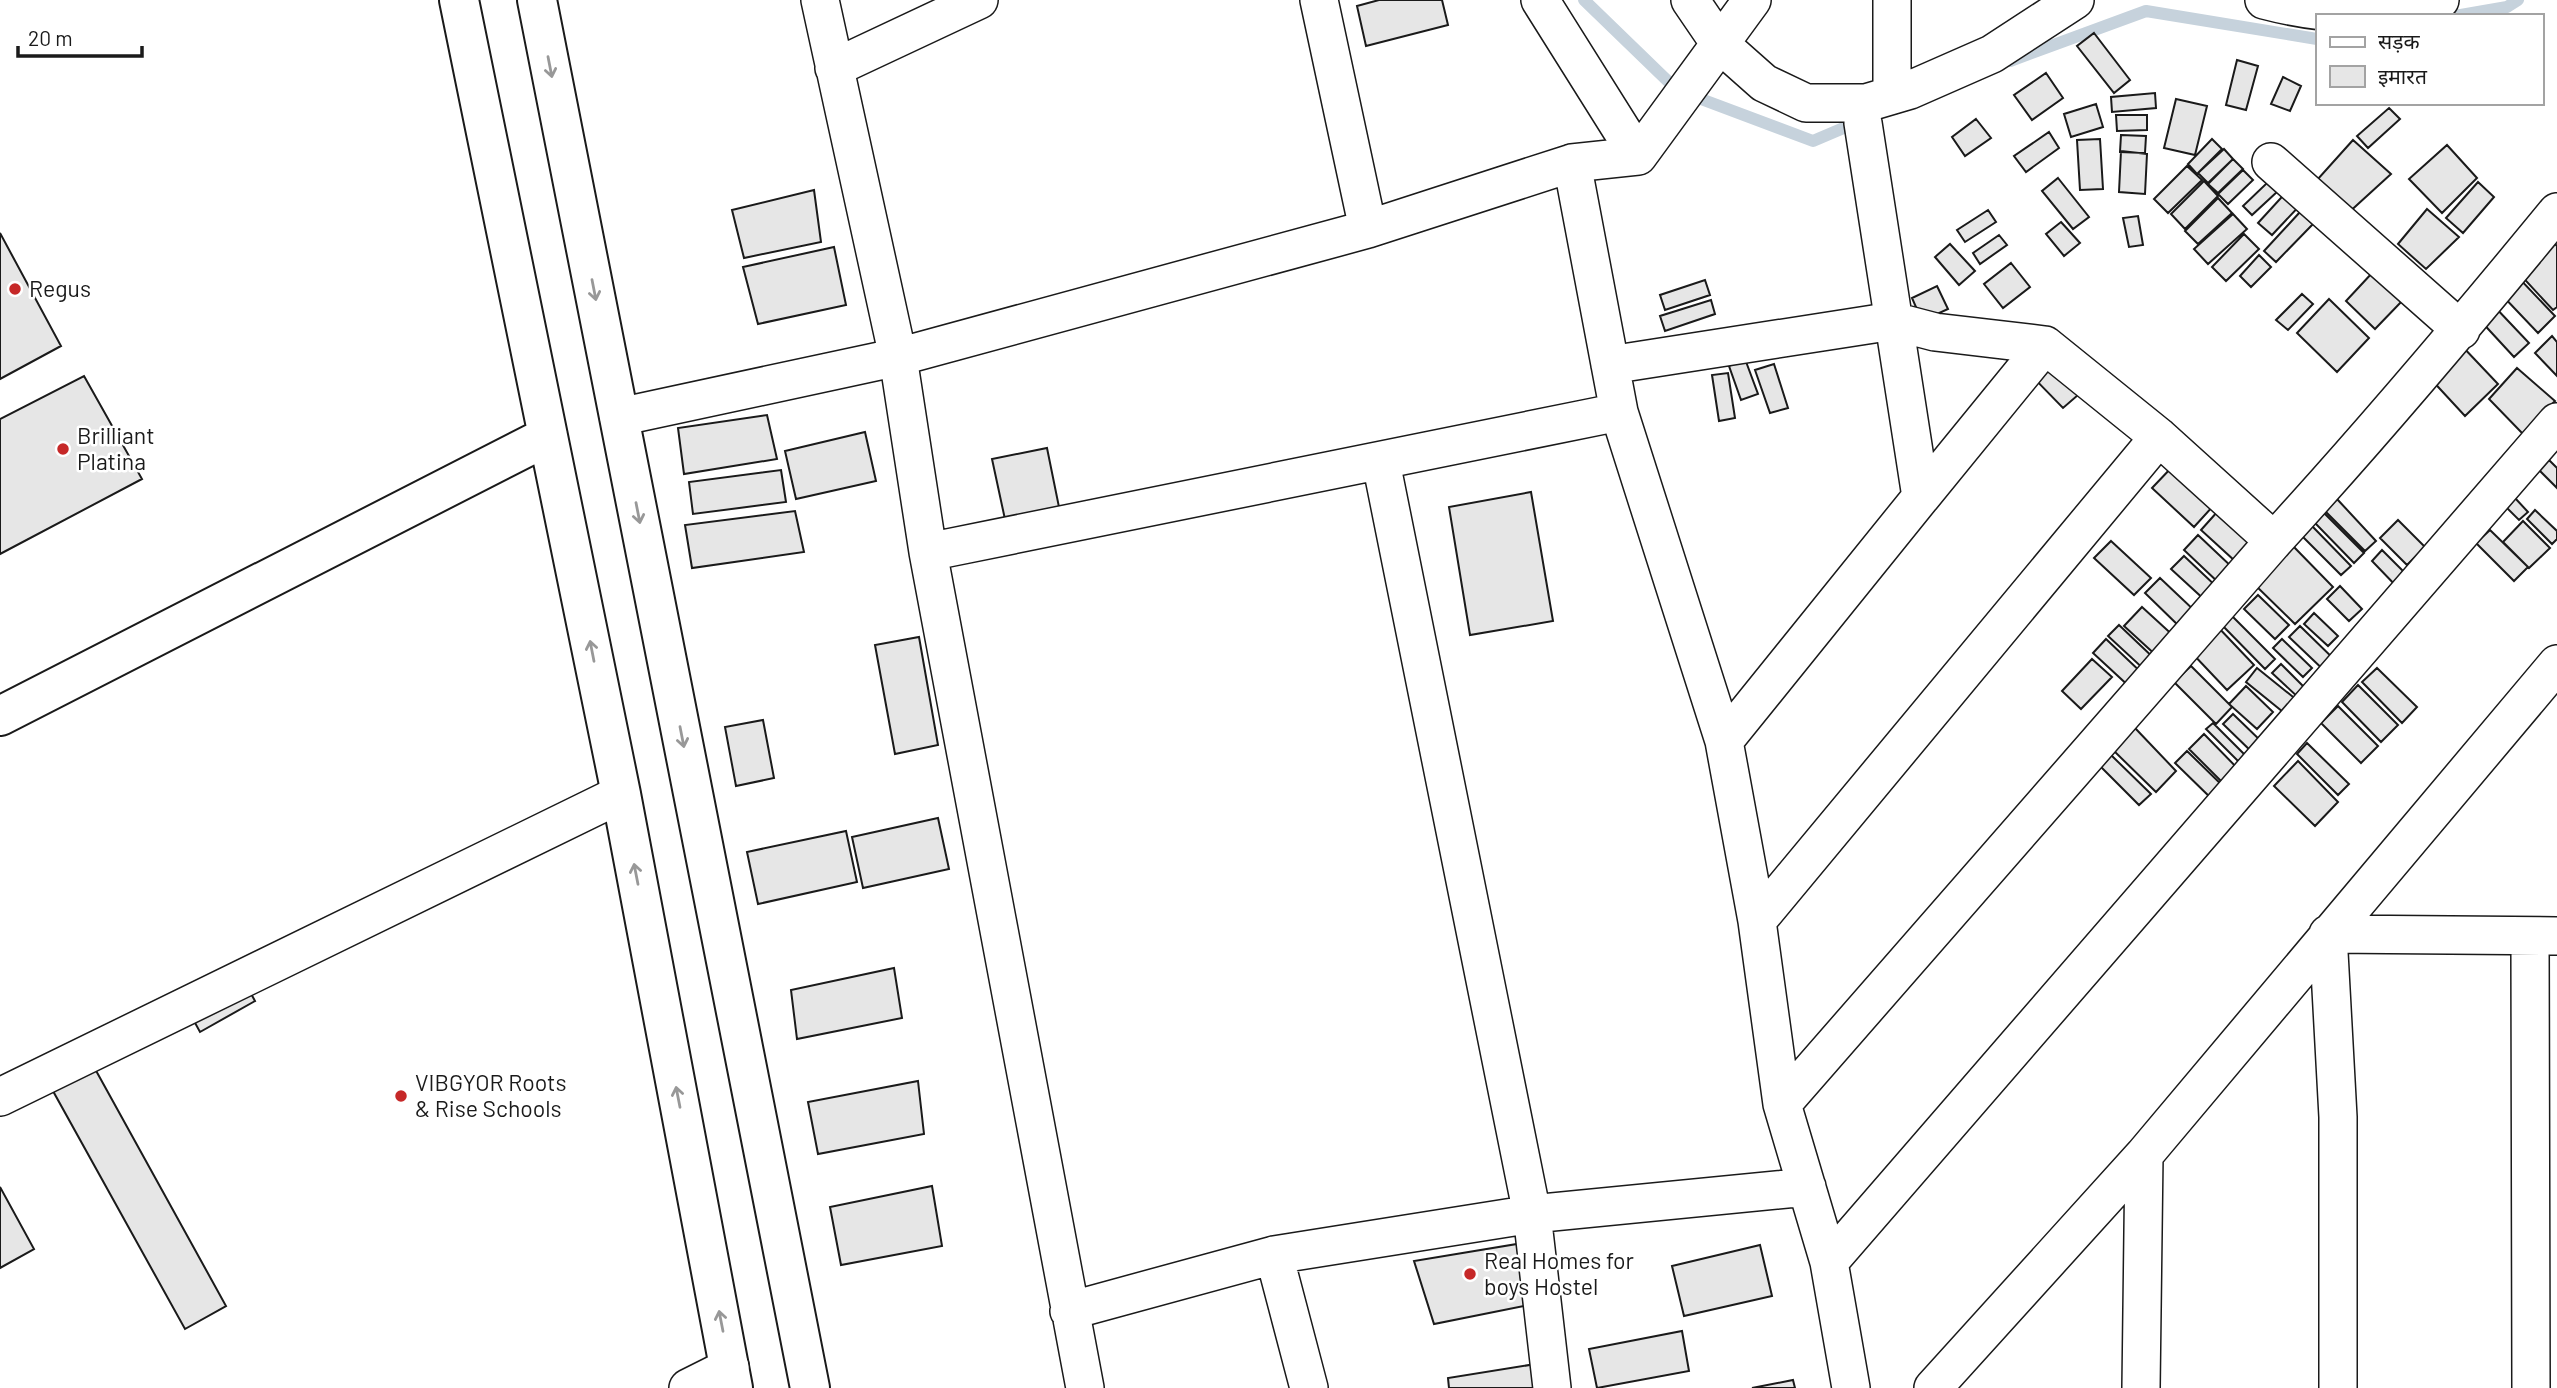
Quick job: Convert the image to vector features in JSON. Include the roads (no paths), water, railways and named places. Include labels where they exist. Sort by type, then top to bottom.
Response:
[{"type":"main road","points":[[459,0],[621,794],[732,1378]]},
{"type":"main road","points":[[537,0],[810,1388]]},
{"type":"main road","points":[[0,716],[548,436]]},
{"type":"street","points":[[820,0],[898,358],[928,552],[1085,1388]]},
{"type":"street","points":[[834,68],[979,0]]},
{"type":"street","points":[[1319,0],[1368,229]]},
{"type":"street","points":[[1540,0],[1647,145]]},
{"type":"street","points":[[1690,0],[1715,51],[1764,83],[1806,103],[1866,103],[1910,90],[1992,54],[2075,0]]},
{"type":"street","points":[[619,417],[898,358],[1368,229],[1572,163],[1647,145],[1752,0]]},
{"type":"street","points":[[1892,0],[1892,95]]},
{"type":"street","points":[[2267,0],[2299,9],[2364,14],[2440,0]]},
{"type":"street","points":[[1863,123],[1921,497]]},
{"type":"street","points":[[2271,162],[2460,330]]},
{"type":"street","points":[[1572,163],[1619,412],[1724,741],[1757,921],[1782,1104],[1829,1262],[1851,1388]]},
{"type":"street","points":[[1782,1104],[2460,330],[2557,212]]},
{"type":"street","points":[[1610,365],[1892,321],[1935,332],[2045,345],[2159,437],[2274,541]]},
{"type":"street","points":[[1724,741],[2045,345]]},
{"type":"street","points":[[928,552],[1619,412]]},
{"type":"street","points":[[1829,1262],[2557,422]]},
{"type":"street","points":[[1757,921],[2159,437]]},
{"type":"street","points":[[1381,461],[1532,1213],[1552,1388]]},
{"type":"street","points":[[1933,1388],[2144,1155],[2328,933],[2542,699],[2557,664]]},
{"type":"street","points":[[0,1097],[621,794]]},
{"type":"street","points":[[2328,933],[2544,936],[2531,1388]]},
{"type":"street","points":[[2328,933],[2338,1117],[2338,1388]]},
{"type":"street","points":[[2141,1388],[2144,1155]]},
{"type":"street","points":[[1069,1311],[1274,1255],[1532,1213],[1807,1187]]},
{"type":"street","points":[[1274,1255],[1309,1388]]},
{"type":"street","points":[[688,1388],[732,1378]]},
{"type":"waterway","points":[[1584,0],[1677,90],[1813,141],[1860,121]]},
{"type":"waterway","points":[[2467,14],[2507,7],[2518,0]]},
{"type":"waterway","points":[[2010,61],[2146,11],[2316,39]]},
{"type":"place","name":"Regus","points":[[15,289]]},
{"type":"place","name":"Brilliant Platina","points":[[63,449]]},
{"type":"place","name":"VIBGYOR Roots & Rise Schools","points":[[401,1096]]},
{"type":"place","name":"Real Homes for boys Hostel","points":[[1470,1274]]}]
